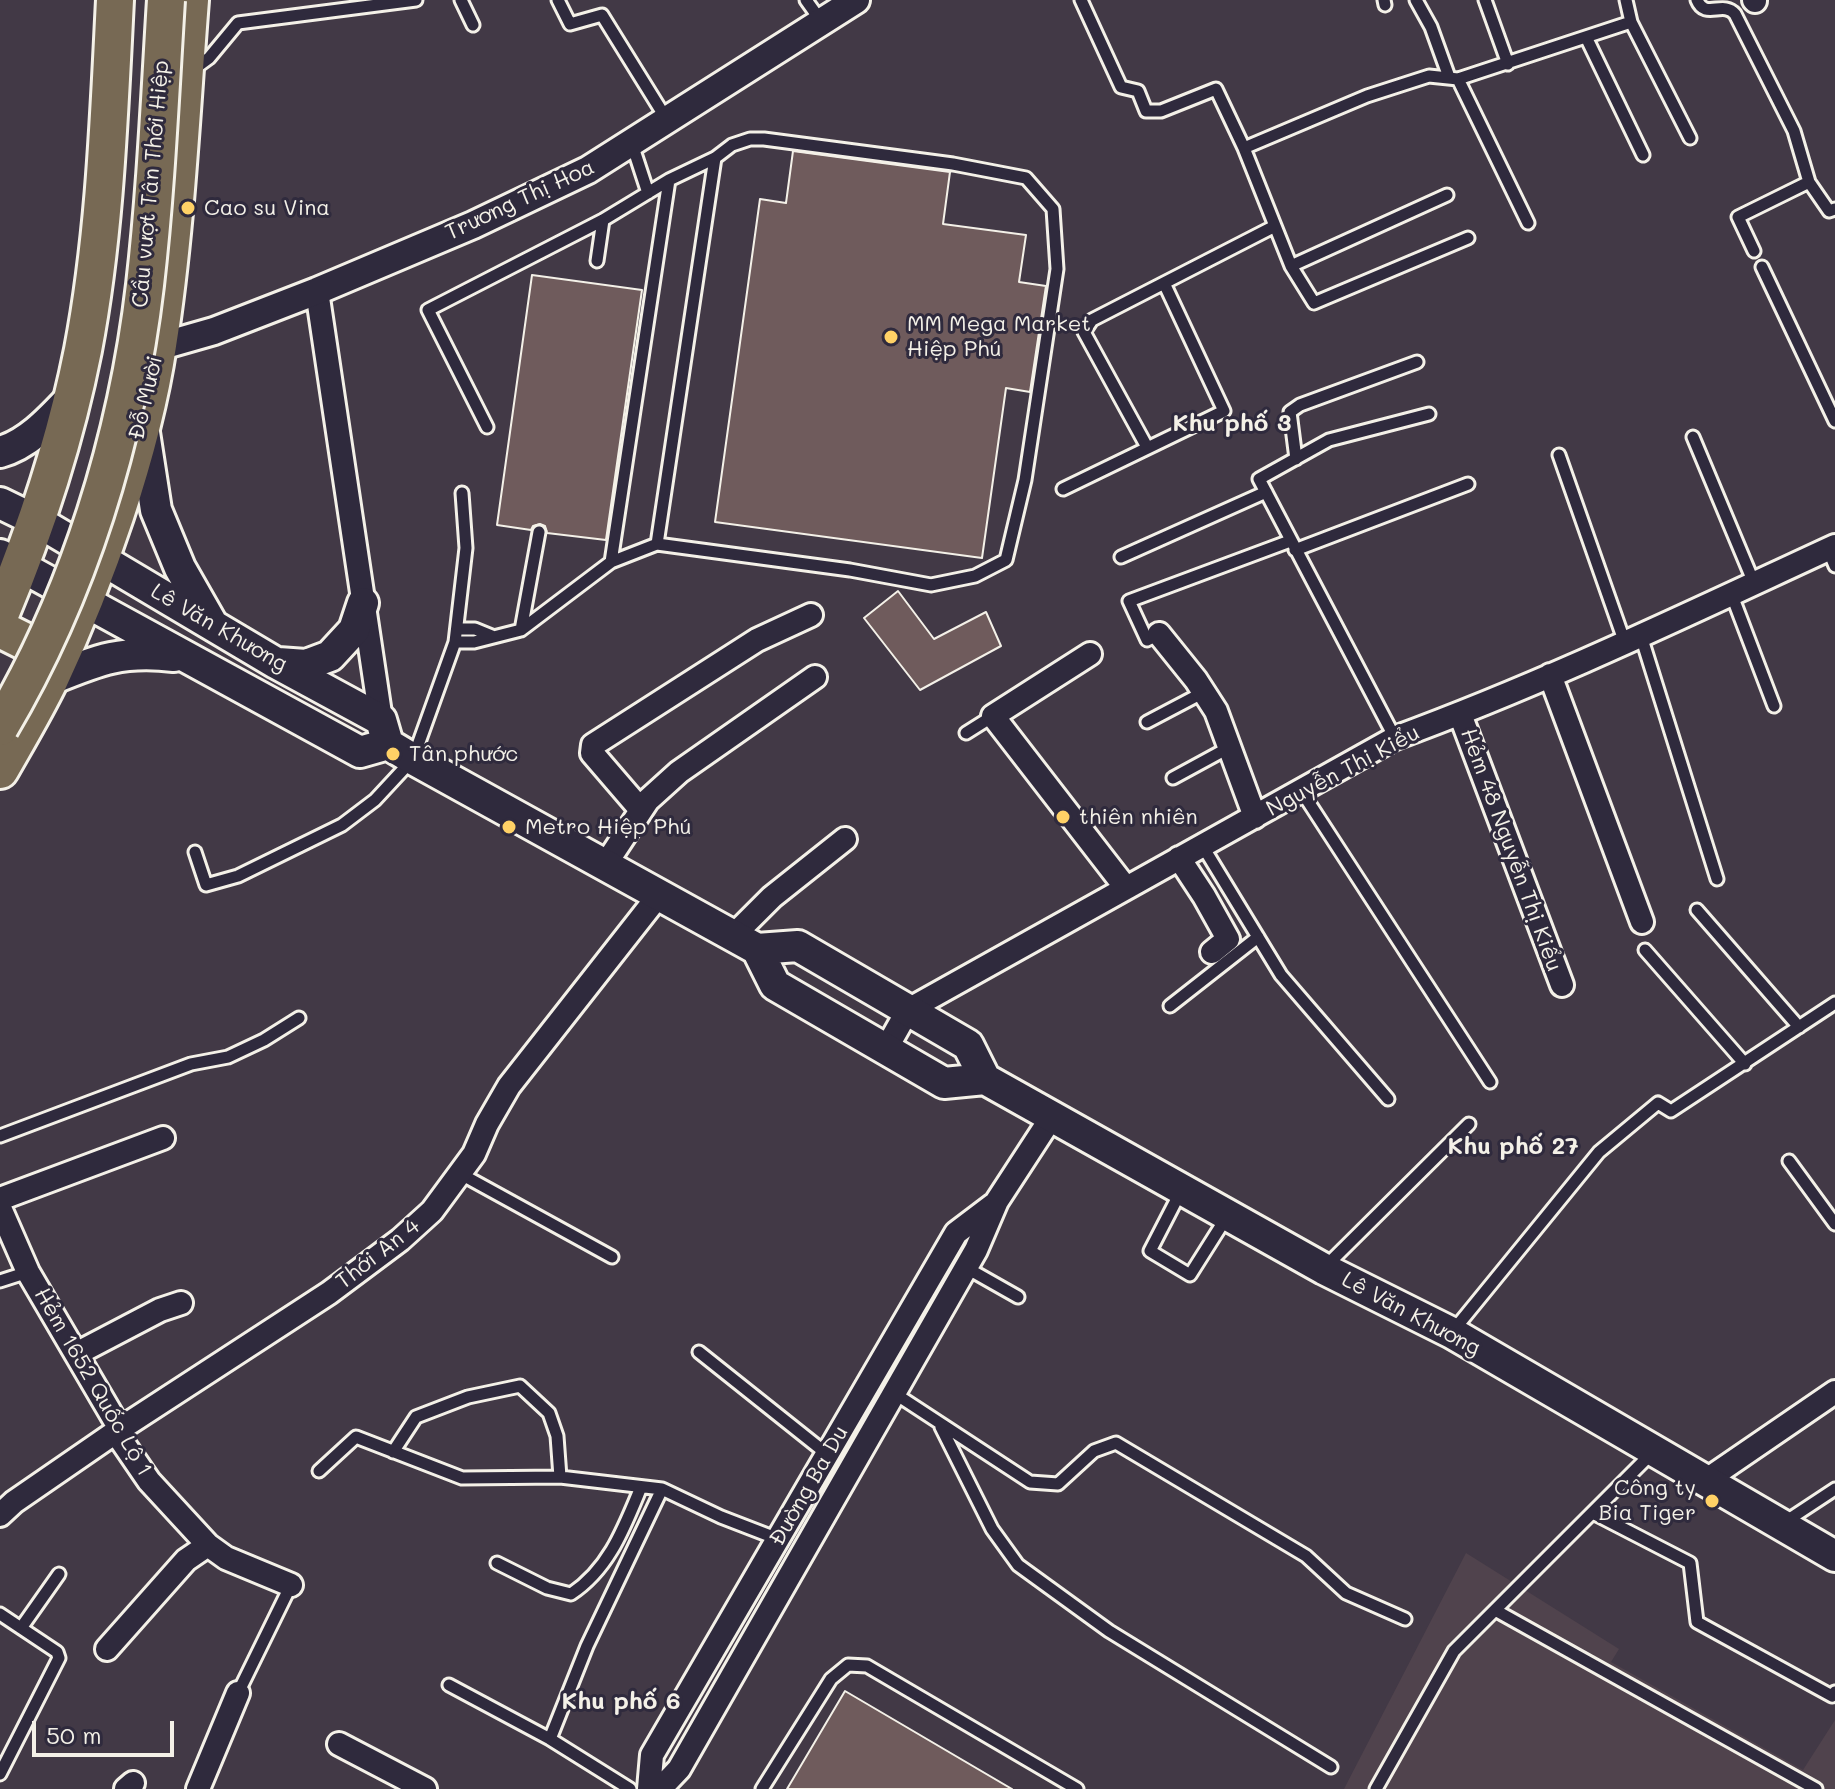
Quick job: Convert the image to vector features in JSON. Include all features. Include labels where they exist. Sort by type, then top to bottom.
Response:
[{"type":"highway","points":[[0,615],[10,561],[37,521],[52,474],[72,397],[95,277],[104,186],[115,0]]},
{"type":"highway","name":"Cầu vượt Tân Thới Hiệp","points":[[0,681],[55,561],[95,432],[110,362],[127,246],[141,0]]},
{"type":"highway","name":"Cầu vượt Tân Thới Hiệp","points":[[0,727],[73,575],[119,427],[145,287],[166,0]]},
{"type":"highway","name":"Đỗ Mười","points":[[0,770],[54,669],[82,601],[142,422],[158,347],[178,187],[190,0]]},
{"type":"highway","points":[[52,474],[119,498]]},
{"type":"highway","points":[[0,629],[54,669]]},
{"type":"main road","points":[[0,452],[11,449],[46,424],[72,397]]},
{"type":"main road","points":[[142,422],[156,510],[180,568],[213,626]]},
{"type":"main road","name":"Lê Văn Khương","points":[[0,503],[37,521],[276,663],[394,741],[745,943]]},
{"type":"main road","name":"Lê Văn Khương","points":[[10,561],[360,752],[394,741]]},
{"type":"main road","points":[[276,663],[306,665],[330,656],[354,630],[363,603]]},
{"type":"main road","points":[[54,669],[142,653],[186,657]]},
{"type":"main road","points":[[745,943],[798,946],[968,1045],[985,1079],[944,1083],[775,985],[745,943]]},
{"type":"main road","name":"Lê Văn Khương","points":[[985,1079],[1324,1269],[1452,1333],[1835,1556]]},
{"type":"street","name":"Trương Thị Hoa","points":[[158,347],[214,331],[317,291],[485,219],[588,170],[667,120],[814,11],[856,0]]},
{"type":"street","points":[[317,291],[363,603],[394,741]]},
{"type":"street","name":"Nguyễn Thị Kiểu","points":[[908,1010],[1395,738],[1460,714],[1754,583],[1833,553]]},
{"type":"street","points":[[641,810],[592,753],[593,745],[757,640],[811,615]]},
{"type":"street","points":[[1159,634],[1205,692],[1230,747],[1255,817]]},
{"type":"street","points":[[1090,654],[993,716],[1126,888]]},
{"type":"street","points":[[1550,675],[1642,922]]},
{"type":"street","points":[[605,865],[648,800],[679,772],[815,677]]},
{"type":"street","name":"Hẻm 48 Nguyễn Thị Kiểu","points":[[1460,714],[1562,985]]},
{"type":"street","points":[[745,943],[772,897],[845,839]]},
{"type":"street","points":[[1179,858],[1228,939],[1212,952]]},
{"type":"street","name":"Thới An 4","points":[[0,1515],[14,1502],[120,1429],[279,1327],[400,1240],[432,1211],[474,1154],[509,1086],[659,895]]},
{"type":"street","points":[[886,1049],[908,1010]]},
{"type":"street","name":"Đường Ba Du","points":[[660,1789],[679,1769],[965,1267],[997,1201],[1053,1115]]},
{"type":"street","points":[[0,1199],[163,1138]]},
{"type":"street","name":"Đường Ba Du","points":[[649,1789],[652,1755],[956,1233],[997,1201]]},
{"type":"street","name":"Hẻm 1652 Quốc Lộ 1","points":[[0,1208],[28,1272],[120,1429],[121,1440],[149,1481],[208,1545],[226,1558],[291,1585]]},
{"type":"street","points":[[76,1354],[181,1303]]},
{"type":"street","points":[[1705,1481],[1835,1392]]},
{"type":"street","points":[[778,1539],[805,1546]]},
{"type":"street","points":[[107,1649],[186,1560],[208,1545]]},
{"type":"street","points":[[198,1789],[238,1693]]},
{"type":"street","points":[[339,1744],[401,1783],[425,1789]]},
{"type":"lane","points":[[184,77],[209,58],[238,23],[416,0]]},
{"type":"lane","points":[[461,0],[473,25]]},
{"type":"lane","points":[[558,0],[570,24],[602,15],[667,120]]},
{"type":"lane","points":[[1081,0],[1121,87],[1138,91],[1146,111],[1161,111],[1216,89],[1244,148],[1291,266],[1314,303],[1468,238]]},
{"type":"lane","points":[[1416,0],[1528,223]]},
{"type":"lane","points":[[1485,0],[1508,64]]},
{"type":"lane","points":[[1626,0],[1631,22],[1690,138]]},
{"type":"lane","points":[[1697,0],[1704,10],[1725,7],[1731,8],[1735,14],[1794,131],[1809,182],[1829,211],[1835,209]]},
{"type":"lane","points":[[1244,148],[1367,96],[1429,76],[1453,78],[1508,64],[1631,22]]},
{"type":"lane","points":[[1586,37],[1643,155]]},
{"type":"lane","points":[[455,642],[474,642],[521,630],[611,562],[657,544],[850,570],[931,585],[975,576],[1006,560],[1025,480],[1057,269],[1053,209],[1026,178],[953,164],[764,139],[750,139],[732,145],[715,158],[669,180],[603,220],[428,310],[487,427]]},
{"type":"lane","points":[[632,144],[648,193]]},
{"type":"lane","points":[[657,544],[715,158]]},
{"type":"lane","points":[[611,562],[669,180]]},
{"type":"lane","points":[[1754,251],[1738,217],[1809,182]]},
{"type":"lane","points":[[1291,266],[1447,195]]},
{"type":"lane","points":[[597,261],[603,220]]},
{"type":"lane","points":[[1147,447],[1084,332],[1092,320],[1275,226]]},
{"type":"lane","points":[[1762,267],[1835,421]]},
{"type":"lane","points":[[1063,489],[1224,411],[1164,283]]},
{"type":"lane","points":[[1296,459],[1290,412],[1300,405],[1417,362]]},
{"type":"lane","points":[[1395,738],[1259,479],[1329,440],[1429,414]]},
{"type":"lane","points":[[1693,437],[1754,583]]},
{"type":"lane","points":[[1559,455],[1633,639],[1717,879]]},
{"type":"lane","points":[[1159,634],[1147,640],[1129,601],[1468,484]]},
{"type":"lane","points":[[1121,557],[1266,492]]},
{"type":"lane","points":[[195,852],[206,885],[238,876],[342,825],[375,800],[394,741],[455,642],[466,548],[462,493]]},
{"type":"lane","points":[[521,630],[539,532]]},
{"type":"lane","points":[[1731,593],[1774,706]]},
{"type":"lane","points":[[457,629],[475,629],[493,636]]},
{"type":"lane","points":[[1147,722],[1205,692]]},
{"type":"lane","points":[[966,733],[993,716]]},
{"type":"lane","points":[[1173,778],[1230,747]]},
{"type":"lane","points":[[1302,792],[1490,1082]]},
{"type":"lane","points":[[1202,845],[1281,975],[1388,1099]]},
{"type":"lane","points":[[1697,910],[1799,1027]]},
{"type":"lane","points":[[1170,1006],[1258,937]]},
{"type":"lane","points":[[1645,950],[1745,1064]]},
{"type":"lane","points":[[1452,1333],[1599,1152],[1658,1103],[1671,1111],[1835,1003]]},
{"type":"lane","points":[[0,1136],[191,1064],[228,1057],[264,1040],[299,1018]]},
{"type":"lane","points":[[1324,1269],[1469,1124]]},
{"type":"lane","points":[[1789,1161],[1835,1224]]},
{"type":"lane","points":[[459,1173],[612,1257]]},
{"type":"lane","points":[[1182,1188],[1150,1251],[1190,1275],[1229,1215]]},
{"type":"lane","points":[[965,1267],[1018,1297]]},
{"type":"lane","points":[[0,1281],[28,1272]]},
{"type":"lane","points":[[699,1352],[827,1454]]},
{"type":"lane","points":[[393,1452],[416,1417],[468,1397],[520,1386],[549,1413],[557,1436],[560,1477]]},
{"type":"lane","points":[[894,1393],[1030,1482],[1058,1484],[1094,1451],[1116,1443],[1306,1556],[1346,1593],[1405,1619]]},
{"type":"lane","points":[[941,1426],[992,1529],[1018,1565],[1109,1631],[1331,1767]]},
{"type":"lane","points":[[319,1471],[356,1437],[462,1478],[560,1477],[662,1489],[778,1539]]},
{"type":"lane","points":[[1376,1789],[1454,1651],[1654,1452]]},
{"type":"lane","points":[[497,1563],[547,1588],[571,1594],[590,1581],[619,1540],[641,1487]]},
{"type":"lane","points":[[550,1739],[587,1646],[662,1489]]},
{"type":"lane","points":[[1781,1525],[1835,1489]]},
{"type":"lane","points":[[1593,1513],[1690,1563],[1697,1622],[1832,1696],[1835,1692]]},
{"type":"lane","points":[[21,1628],[59,1574]]},
{"type":"lane","points":[[238,1693],[291,1585]]},
{"type":"lane","points":[[1495,1610],[1816,1789]]},
{"type":"lane","points":[[0,1614],[57,1652],[59,1658],[0,1774]]},
{"type":"lane","points":[[762,1789],[831,1679],[848,1665],[867,1666],[1077,1789]]},
{"type":"lane","points":[[449,1685],[550,1739],[630,1789]]},
{"type":"shaded area","points":[[1466,1553],[1619,1649],[1611,1662],[1803,1770],[1835,1720],[1835,1789],[1344,1789]]},
{"type":"building","name":"MM Mega Market Hiệp Phú","points":[[793,151],[950,172],[943,224],[1026,235],[1019,282],[1046,286],[1030,392],[1006,388],[982,558],[715,522],[760,199],[786,203]]},
{"type":"building","points":[[532,275],[642,290],[606,540],[547,533],[545,526],[540,524],[531,530],[497,525]]},
{"type":"building","points":[[898,591],[934,639],[986,612],[1001,646],[920,690],[864,618]]},
{"type":"building","points":[[845,1691],[1012,1789],[787,1789]]},
{"type":"place","name":"Cao su Vina","points":[[188,208]]},
{"type":"place","name":"MM Mega Market Hiệp Phú","points":[[891,337]]},
{"type":"place","name":"Tân phước","points":[[393,754]]},
{"type":"place","name":"thiên nhiên","points":[[1063,817]]},
{"type":"place","name":"Metro Hiệp Phú","points":[[509,827]]},
{"type":"place","name":"Công ty Bia Tiger","points":[[1712,1501]]},
{"type":"district","name":"Khu phố 3","points":[[1232,424]]},
{"type":"district","name":"Khu phố 27","points":[[1513,1147]]},
{"type":"district","name":"Khu phố 6","points":[[621,1702]]}]
